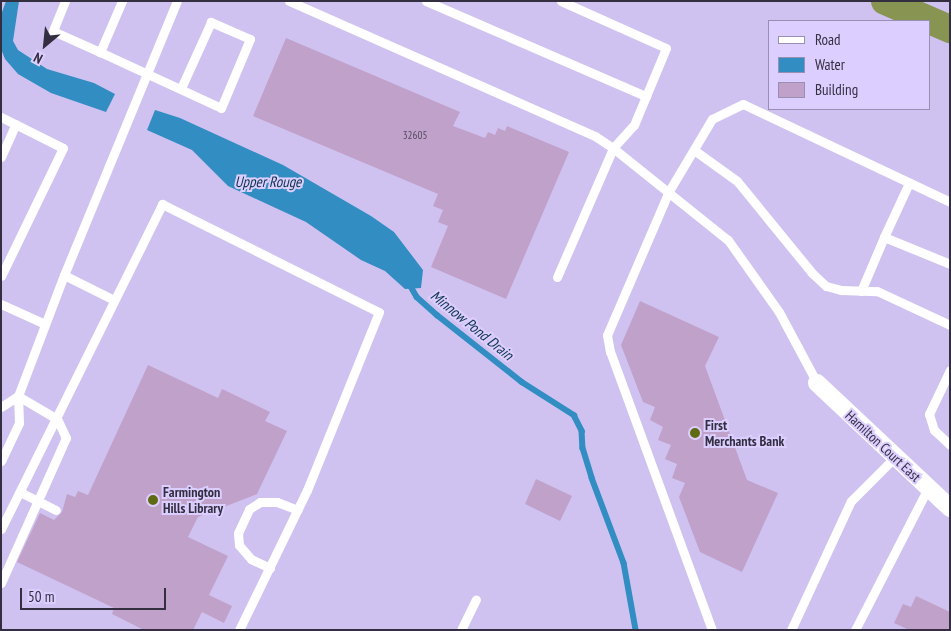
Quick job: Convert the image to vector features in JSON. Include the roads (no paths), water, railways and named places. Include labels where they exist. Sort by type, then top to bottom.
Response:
[{"type":"highway","points":[[885,1],[929,20]]},
{"type":"highway","points":[[931,21],[950,29]]},
{"type":"street","name":"Hamilton Court East","points":[[817,383],[894,458],[950,508]]},
{"type":"lane","points":[[65,1],[53,31],[181,88],[221,108],[250,39],[211,22],[181,88]]},
{"type":"lane","points":[[100,52],[122,1]]},
{"type":"lane","points":[[1,461],[19,423],[18,396],[45,324],[146,72],[177,1]]},
{"type":"lane","points":[[289,1],[595,136],[613,148],[728,240],[779,312],[817,383]]},
{"type":"lane","points":[[426,1],[646,96]]},
{"type":"lane","points":[[557,277],[613,148],[634,124],[666,48],[561,1]]},
{"type":"lane","points":[[712,630],[610,352],[607,335],[668,191],[712,119],[744,104],[950,202]]},
{"type":"lane","points":[[1,117],[63,148],[1,276]]},
{"type":"lane","points":[[1,157],[16,124]]},
{"type":"lane","points":[[694,150],[736,181],[812,273],[826,286],[861,292],[877,291],[950,325]]},
{"type":"lane","points":[[861,292],[884,236],[909,183]]},
{"type":"lane","points":[[1,529],[162,204],[379,312],[298,510],[239,630]]},
{"type":"lane","points":[[884,236],[950,264]]},
{"type":"lane","points":[[64,275],[114,300]]},
{"type":"lane","points":[[1,304],[45,324]]},
{"type":"lane","points":[[950,370],[929,414],[934,430],[950,445]]},
{"type":"lane","points":[[1,583],[66,438],[57,419],[18,396]]},
{"type":"lane","points":[[1,406],[18,396]]},
{"type":"lane","points":[[791,630],[851,501],[894,458]]},
{"type":"lane","points":[[855,630],[928,488]]},
{"type":"lane","points":[[20,492],[56,510]]},
{"type":"lane","points":[[270,568],[251,559],[239,545],[238,533],[249,509],[260,502],[277,502],[298,510]]},
{"type":"lane","points":[[461,630],[476,599]]},
{"type":"water","points":[[6,1],[19,1],[13,41],[18,50],[47,69],[94,83],[115,94],[106,112],[51,93],[18,74],[5,59],[1,49],[1,15]]},
{"type":"water","name":"Upper Rouge","points":[[155,110],[180,118],[283,165],[371,216],[394,232],[423,270],[421,288],[405,289],[385,271],[361,260],[306,222],[228,186],[192,150],[147,130]]},
{"type":"waterway","name":"Minnow Pond Drain","points":[[409,283],[417,297],[437,315],[522,382],[574,415],[582,431],[583,448],[592,478],[624,563],[636,630]]},
{"type":"place","name":"First Merchants Bank","points":[[695,433]]},
{"type":"place","name":"Farmington Hills Library","points":[[153,500]]}]
